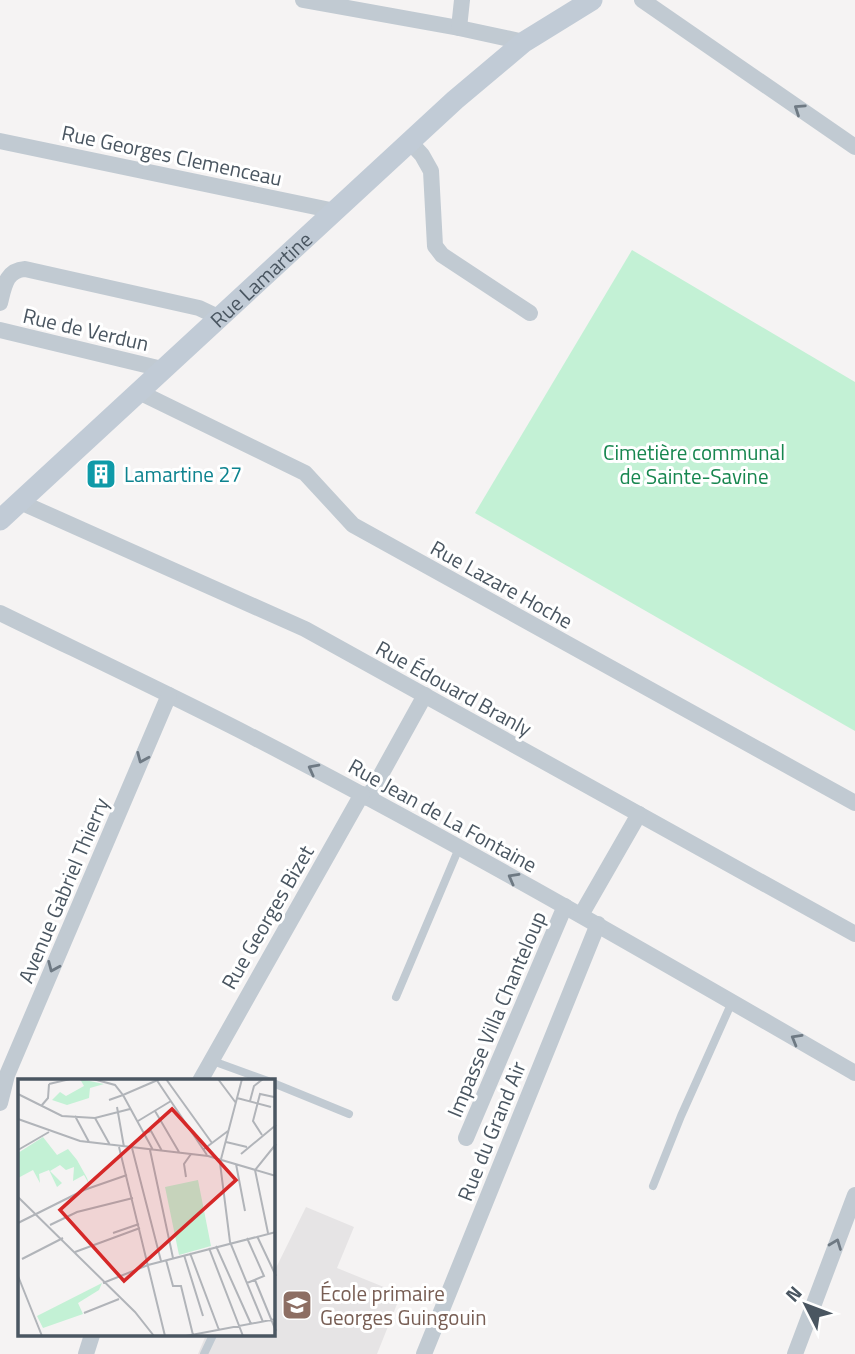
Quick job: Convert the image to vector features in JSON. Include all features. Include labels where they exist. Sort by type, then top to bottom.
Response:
[{"type":"street","points":[[303,0],[524,42]]},
{"type":"street","points":[[459,28],[462,0]]},
{"type":"street","name":"Rue Lamartine","points":[[0,520],[410,142],[524,42],[592,0]]},
{"type":"street","points":[[642,0],[855,147]]},
{"type":"street","name":"Rue Georges Clemenceau","points":[[0,141],[335,211]]},
{"type":"street","points":[[410,142],[431,171],[435,246],[442,255],[530,313]]},
{"type":"street","points":[[0,303],[9,275],[16,269],[25,269],[199,308],[218,317]]},
{"type":"street","name":"Rue de Verdun","points":[[0,330],[162,369]]},
{"type":"street","name":"Rue Lazare Hoche","points":[[139,392],[305,473],[353,525],[855,803]]},
{"type":"street","name":"Rue Édouard Branly","points":[[20,502],[305,629],[855,934]]},
{"type":"street","name":"Rue Jean de La Fontaine","points":[[0,613],[169,695],[365,796],[598,924],[855,1073]]},
{"type":"street","name":"Avenue Gabriel Thierry","points":[[0,1102],[7,1075],[169,695]]},
{"type":"street","name":"Rue Georges Bizet","points":[[201,1079],[425,695]]},
{"type":"street","points":[[582,915],[639,814]]},
{"type":"street","name":"Impasse Villa Chanteloup","points":[[466,1138],[565,906]]},
{"type":"street","name":"Rue du Grand Air","points":[[424,1354],[598,924]]},
{"type":"street","points":[[795,1354],[855,1195]]},
{"type":"street","points":[[86,1354],[92,1336]]},
{"type":"lane","points":[[396,996],[459,848]]},
{"type":"lane","points":[[653,1186],[732,1002]]},
{"type":"lane","points":[[210,1060],[262,1079]]},
{"type":"lane","points":[[275,1084],[349,1114]]},
{"type":"lane","points":[[204,1354],[212,1336]]},
{"type":"shaded area","points":[[306,1207],[354,1227],[337,1268],[401,1294],[377,1354],[198,1354],[206,1336],[275,1336],[275,1270]]},
{"type":"green space","name":"Cimetière communal de Sainte-Savine","points":[[632,250],[855,382],[855,731],[475,513]]},
{"type":"place","name":"Lamartine 27","points":[[101,474]]},
{"type":"place","name":"École primaire Georges Guingouin","points":[[297,1305]]}]
